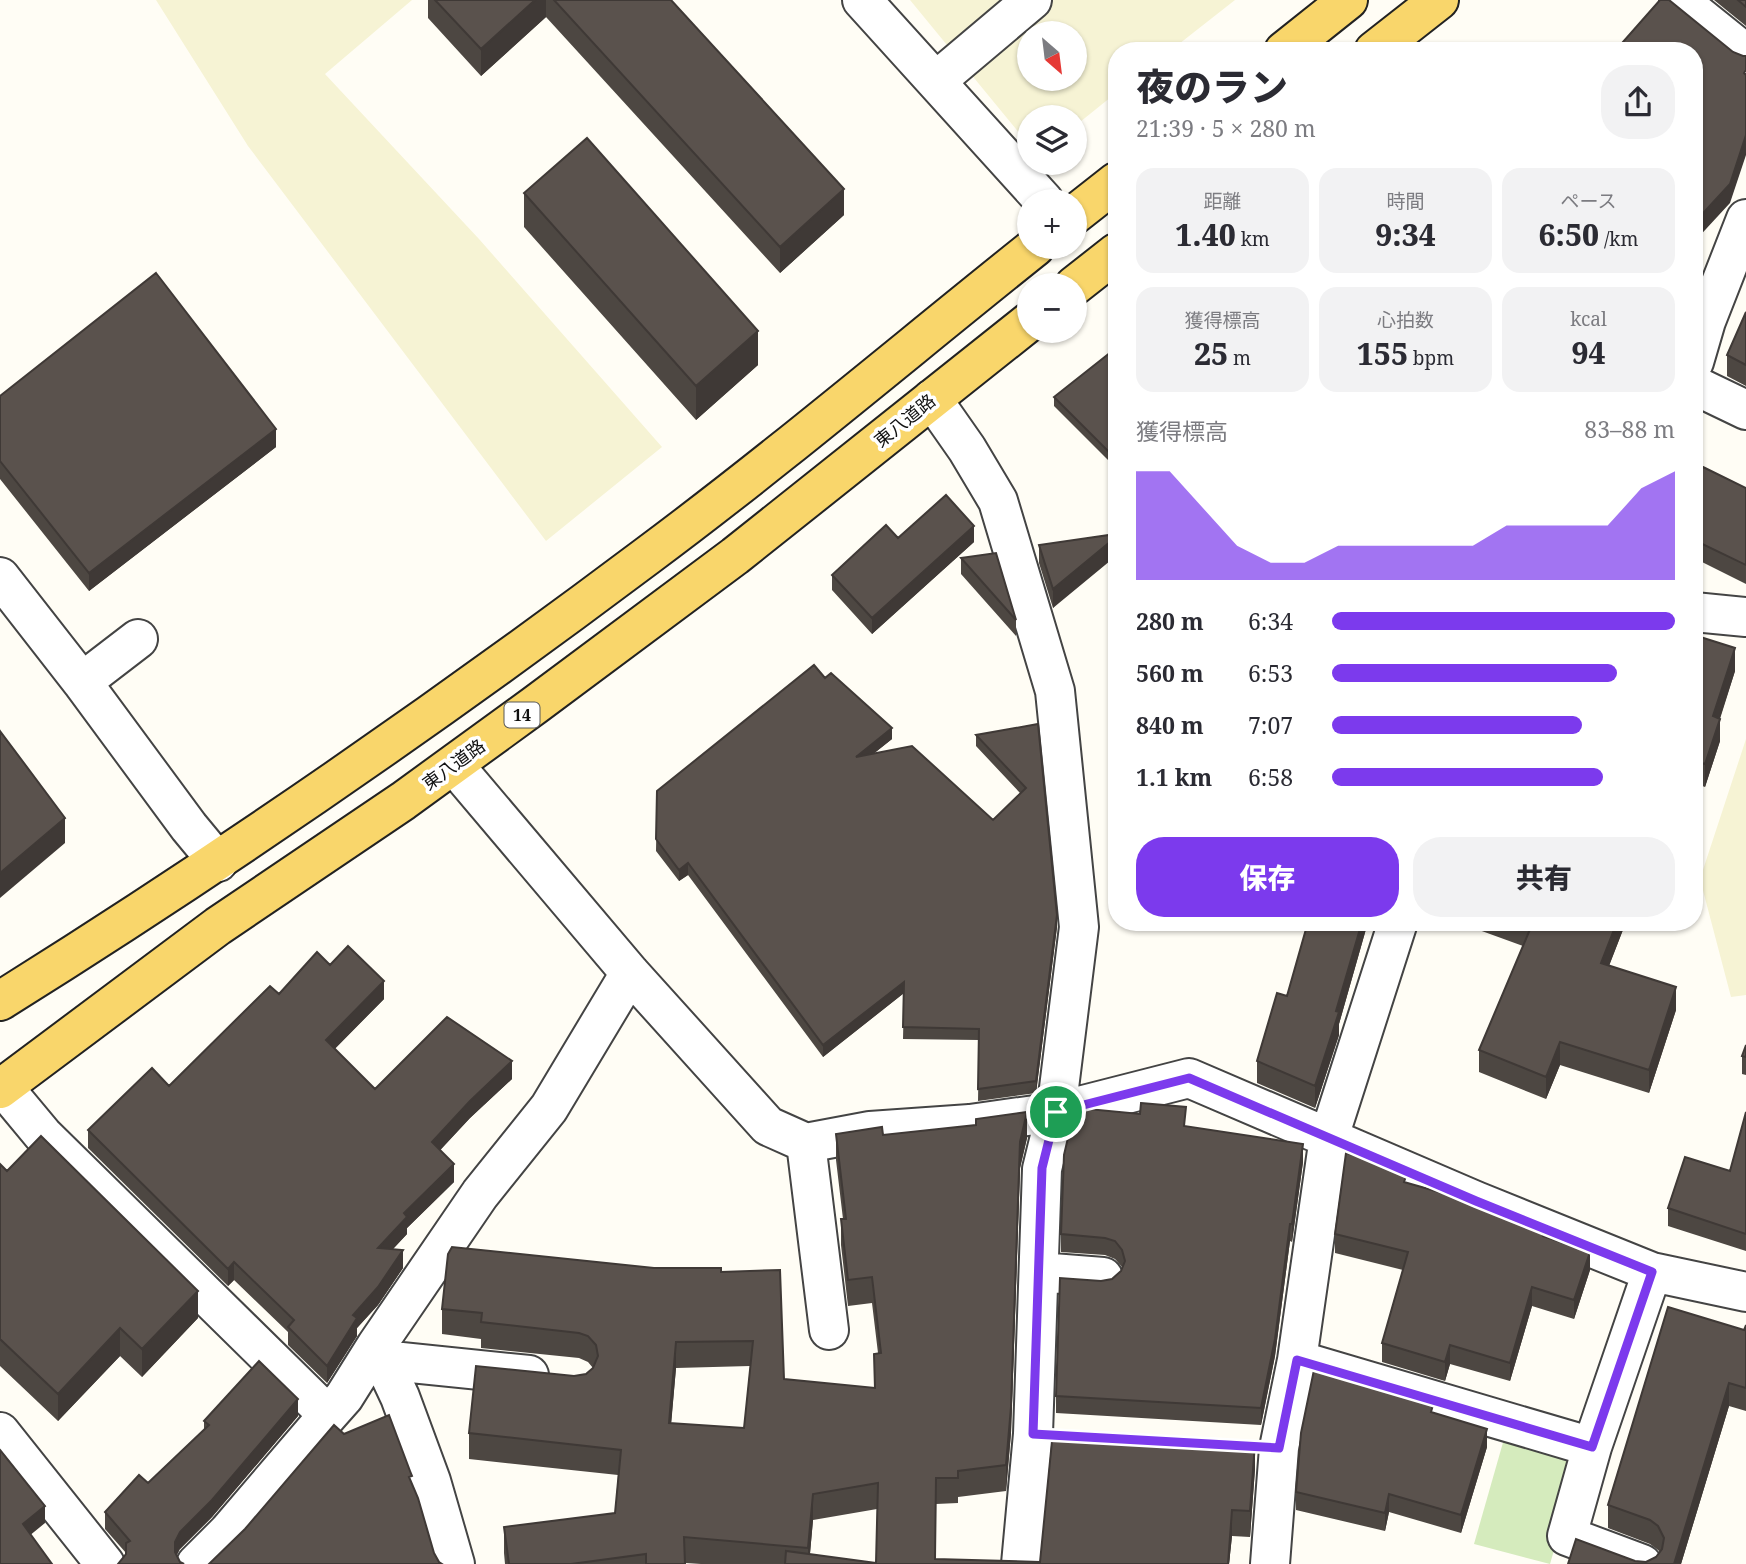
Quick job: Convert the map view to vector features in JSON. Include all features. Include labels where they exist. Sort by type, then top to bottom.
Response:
[{"type":"main road","points":[[1295,42],[1348,0]]},
{"type":"main road","points":[[1386,42],[1440,0]]},
{"type":"main road","points":[[1087,205],[1108,188]]},
{"type":"main road","points":[[0,1001],[218,862],[430,715],[649,555],[1020,259]]},
{"type":"main road","points":[[1087,276],[1108,259]]},
{"type":"main road","name":"東八道路","points":[[1,1088],[218,926],[454,765],[735,556],[1017,332]]},
{"type":"street","points":[[862,0],[1033,189]]},
{"type":"street","points":[[936,81],[1032,0]]},
{"type":"street","points":[[1679,0],[1746,54]]},
{"type":"street","points":[[1703,316],[1746,219]]},
{"type":"street","points":[[1703,389],[1746,410]]},
{"type":"street","points":[[932,399],[967,449],[998,501],[1055,691],[1079,927],[1056,1112],[1042,1168],[1033,1434],[1021,1564]]},
{"type":"street","points":[[0,577],[218,862]]},
{"type":"street","points":[[1703,613],[1746,617]]},
{"type":"street","points":[[82,682],[138,639]]},
{"type":"street","points":[[454,765],[630,973],[768,1126],[806,1143],[870,1131],[970,1124],[1056,1112],[1189,1078],[1476,1201],[1652,1272],[1746,1292]]},
{"type":"street","points":[[1270,1564],[1265,1448],[1297,1360],[1329,1137],[1395,931]]},
{"type":"street","points":[[196,1564],[233,1548],[328,1415],[379,1353],[480,1194],[549,1108],[630,973]]},
{"type":"street","points":[[1,1088],[43,1135],[328,1415]]},
{"type":"street","points":[[806,1143],[828,1330]]},
{"type":"street","points":[[1039,1272],[1103,1277]]},
{"type":"street","points":[[1642,1564],[1567,1536],[1592,1447],[1652,1272]]},
{"type":"street","points":[[379,1353],[562,1378]]},
{"type":"street","points":[[379,1353],[400,1397],[431,1481],[455,1564]]},
{"type":"street","points":[[1297,1360],[1592,1447]]},
{"type":"street","points":[[0,1432],[105,1564]]},
{"type":"street","points":[[1033,1434],[1074,1437]]},
{"type":"shaded area","points":[[156,0],[412,0],[325,74],[479,239],[662,447],[546,541],[248,146]]},
{"type":"shaded area","points":[[910,0],[1235,0],[1181,42],[1108,42],[1108,99],[1087,116],[1087,105],[1017,105],[1017,130]]},
{"type":"shaded area","points":[[1746,739],[1746,995],[1731,997],[1703,890],[1703,870]]},
{"type":"green space","points":[[1506,1432],[1582,1453],[1550,1564],[1474,1544]]},
{"type":"building","points":[[435,0],[535,0],[481,49]]},
{"type":"building","points":[[554,0],[671,0],[844,189],[780,247]]},
{"type":"building","points":[[1660,0],[1669,0],[1733,52],[1746,56],[1746,135],[1730,184],[1703,213],[1703,42],[1623,42]]},
{"type":"building","points":[[587,138],[758,331],[696,386],[524,193]]},
{"type":"building","points":[[156,273],[276,429],[89,573],[0,461],[0,396]]},
{"type":"building","points":[[1746,312],[1746,365],[1727,355]]},
{"type":"building","points":[[1108,354],[1108,451],[1054,397]]},
{"type":"building","points":[[1703,467],[1746,488],[1746,565],[1703,544]]},
{"type":"building","points":[[946,495],[974,526],[872,618],[832,575],[886,525],[898,538]]},
{"type":"building","points":[[1108,535],[1108,544],[1053,589],[1039,545]]},
{"type":"building","points":[[996,553],[1016,620],[961,558]]},
{"type":"building","points":[[1703,638],[1735,648],[1713,716],[1720,719],[1705,764]]},
{"type":"building","points":[[814,665],[825,678],[831,673],[892,728],[856,757],[912,746],[993,820],[1026,788],[976,735],[1038,724],[1057,915],[1036,1081],[978,1089],[979,1029],[903,1027],[904,982],[823,1045],[688,863],[679,870],[656,839],[657,791]]},
{"type":"building","points":[[0,731],[65,818],[0,873]]},
{"type":"building","points":[[1305,931],[1359,931],[1336,1011],[1339,1012],[1315,1086],[1257,1061],[1277,993],[1287,996]]},
{"type":"building","points":[[1529,931],[1613,931],[1601,963],[1676,987],[1649,1070],[1560,1042],[1546,1077],[1479,1050]]},
{"type":"building","points":[[348,946],[384,981],[326,1040],[375,1089],[447,1017],[512,1061],[432,1142],[454,1164],[404,1213],[407,1217],[378,1248],[403,1250],[378,1287],[353,1315],[357,1318],[327,1366],[288,1327],[294,1320],[234,1262],[228,1269],[88,1130],[152,1068],[169,1086],[270,986],[279,994],[317,952],[330,965]]},
{"type":"building","points":[[1141,1103],[1186,1107],[1184,1126],[1303,1144],[1275,1339],[1261,1408],[1056,1396],[1060,1278],[1101,1281],[1112,1279],[1121,1271],[1125,1261],[1122,1250],[1115,1241],[1061,1234],[1064,1155],[1074,1112],[1088,1109],[1140,1114]]},
{"type":"building","points":[[1027,1112],[1020,1142],[1011,1407],[1006,1465],[958,1471],[958,1478],[936,1478],[935,1559],[1040,1562],[1053,1431],[1255,1443],[1250,1511],[1232,1510],[1228,1564],[785,1564],[786,1551],[876,1563],[878,1483],[813,1494],[808,1548],[684,1537],[685,1564],[646,1564],[646,1554],[571,1564],[509,1564],[504,1527],[615,1513],[621,1450],[469,1433],[476,1366],[574,1376],[586,1374],[593,1368],[598,1356],[596,1345],[588,1336],[579,1333],[481,1322],[482,1313],[442,1309],[448,1254],[452,1247],[654,1268],[721,1268],[721,1272],[780,1270],[784,1379],[875,1388],[874,1354],[881,1353],[872,1277],[848,1280],[841,1219],[846,1219],[836,1134],[882,1127],[883,1135],[976,1125],[976,1119]],"holes":[[[753,1341],[744,1428],[669,1423],[676,1342]]]},
{"type":"building","points":[[1746,1112],[1746,1234],[1668,1208],[1685,1157],[1730,1171]]},
{"type":"building","points":[[41,1136],[198,1291],[142,1349],[120,1328],[58,1394],[0,1339],[0,1164],[7,1171]]},
{"type":"building","points":[[1346,1153],[1406,1176],[1404,1182],[1453,1196],[1544,1233],[1543,1236],[1590,1252],[1574,1300],[1532,1287],[1510,1363],[1450,1345],[1445,1362],[1382,1343],[1408,1252],[1335,1234]]},
{"type":"building","points":[[1668,1307],[1744,1330],[1746,1325],[1746,1388],[1729,1383],[1674,1564],[1568,1564],[1576,1539],[1635,1561],[1646,1562],[1656,1557],[1662,1549],[1664,1538],[1658,1526],[1650,1520],[1608,1505]]},
{"type":"building","points":[[259,1361],[298,1399],[212,1500],[180,1532],[175,1542],[175,1552],[184,1564],[118,1564],[126,1554],[126,1543],[130,1541],[105,1512],[139,1475],[148,1483],[209,1425],[204,1421]]},
{"type":"building","points":[[1314,1370],[1433,1405],[1431,1412],[1487,1429],[1461,1515],[1389,1494],[1385,1513],[1296,1492],[1301,1433]]},
{"type":"building","points":[[389,1415],[412,1476],[409,1477],[434,1553],[442,1564],[209,1564],[245,1529],[334,1425],[344,1434]]},
{"type":"building","points":[[0,1450],[45,1506],[23,1524],[52,1564],[0,1564]]},
{"type":"route","points":[[1189,1078],[1476,1201],[1652,1272],[1592,1447],[1297,1360],[1279,1448],[1033,1434],[1042,1168],[1056,1112],[1189,1078]]}]
